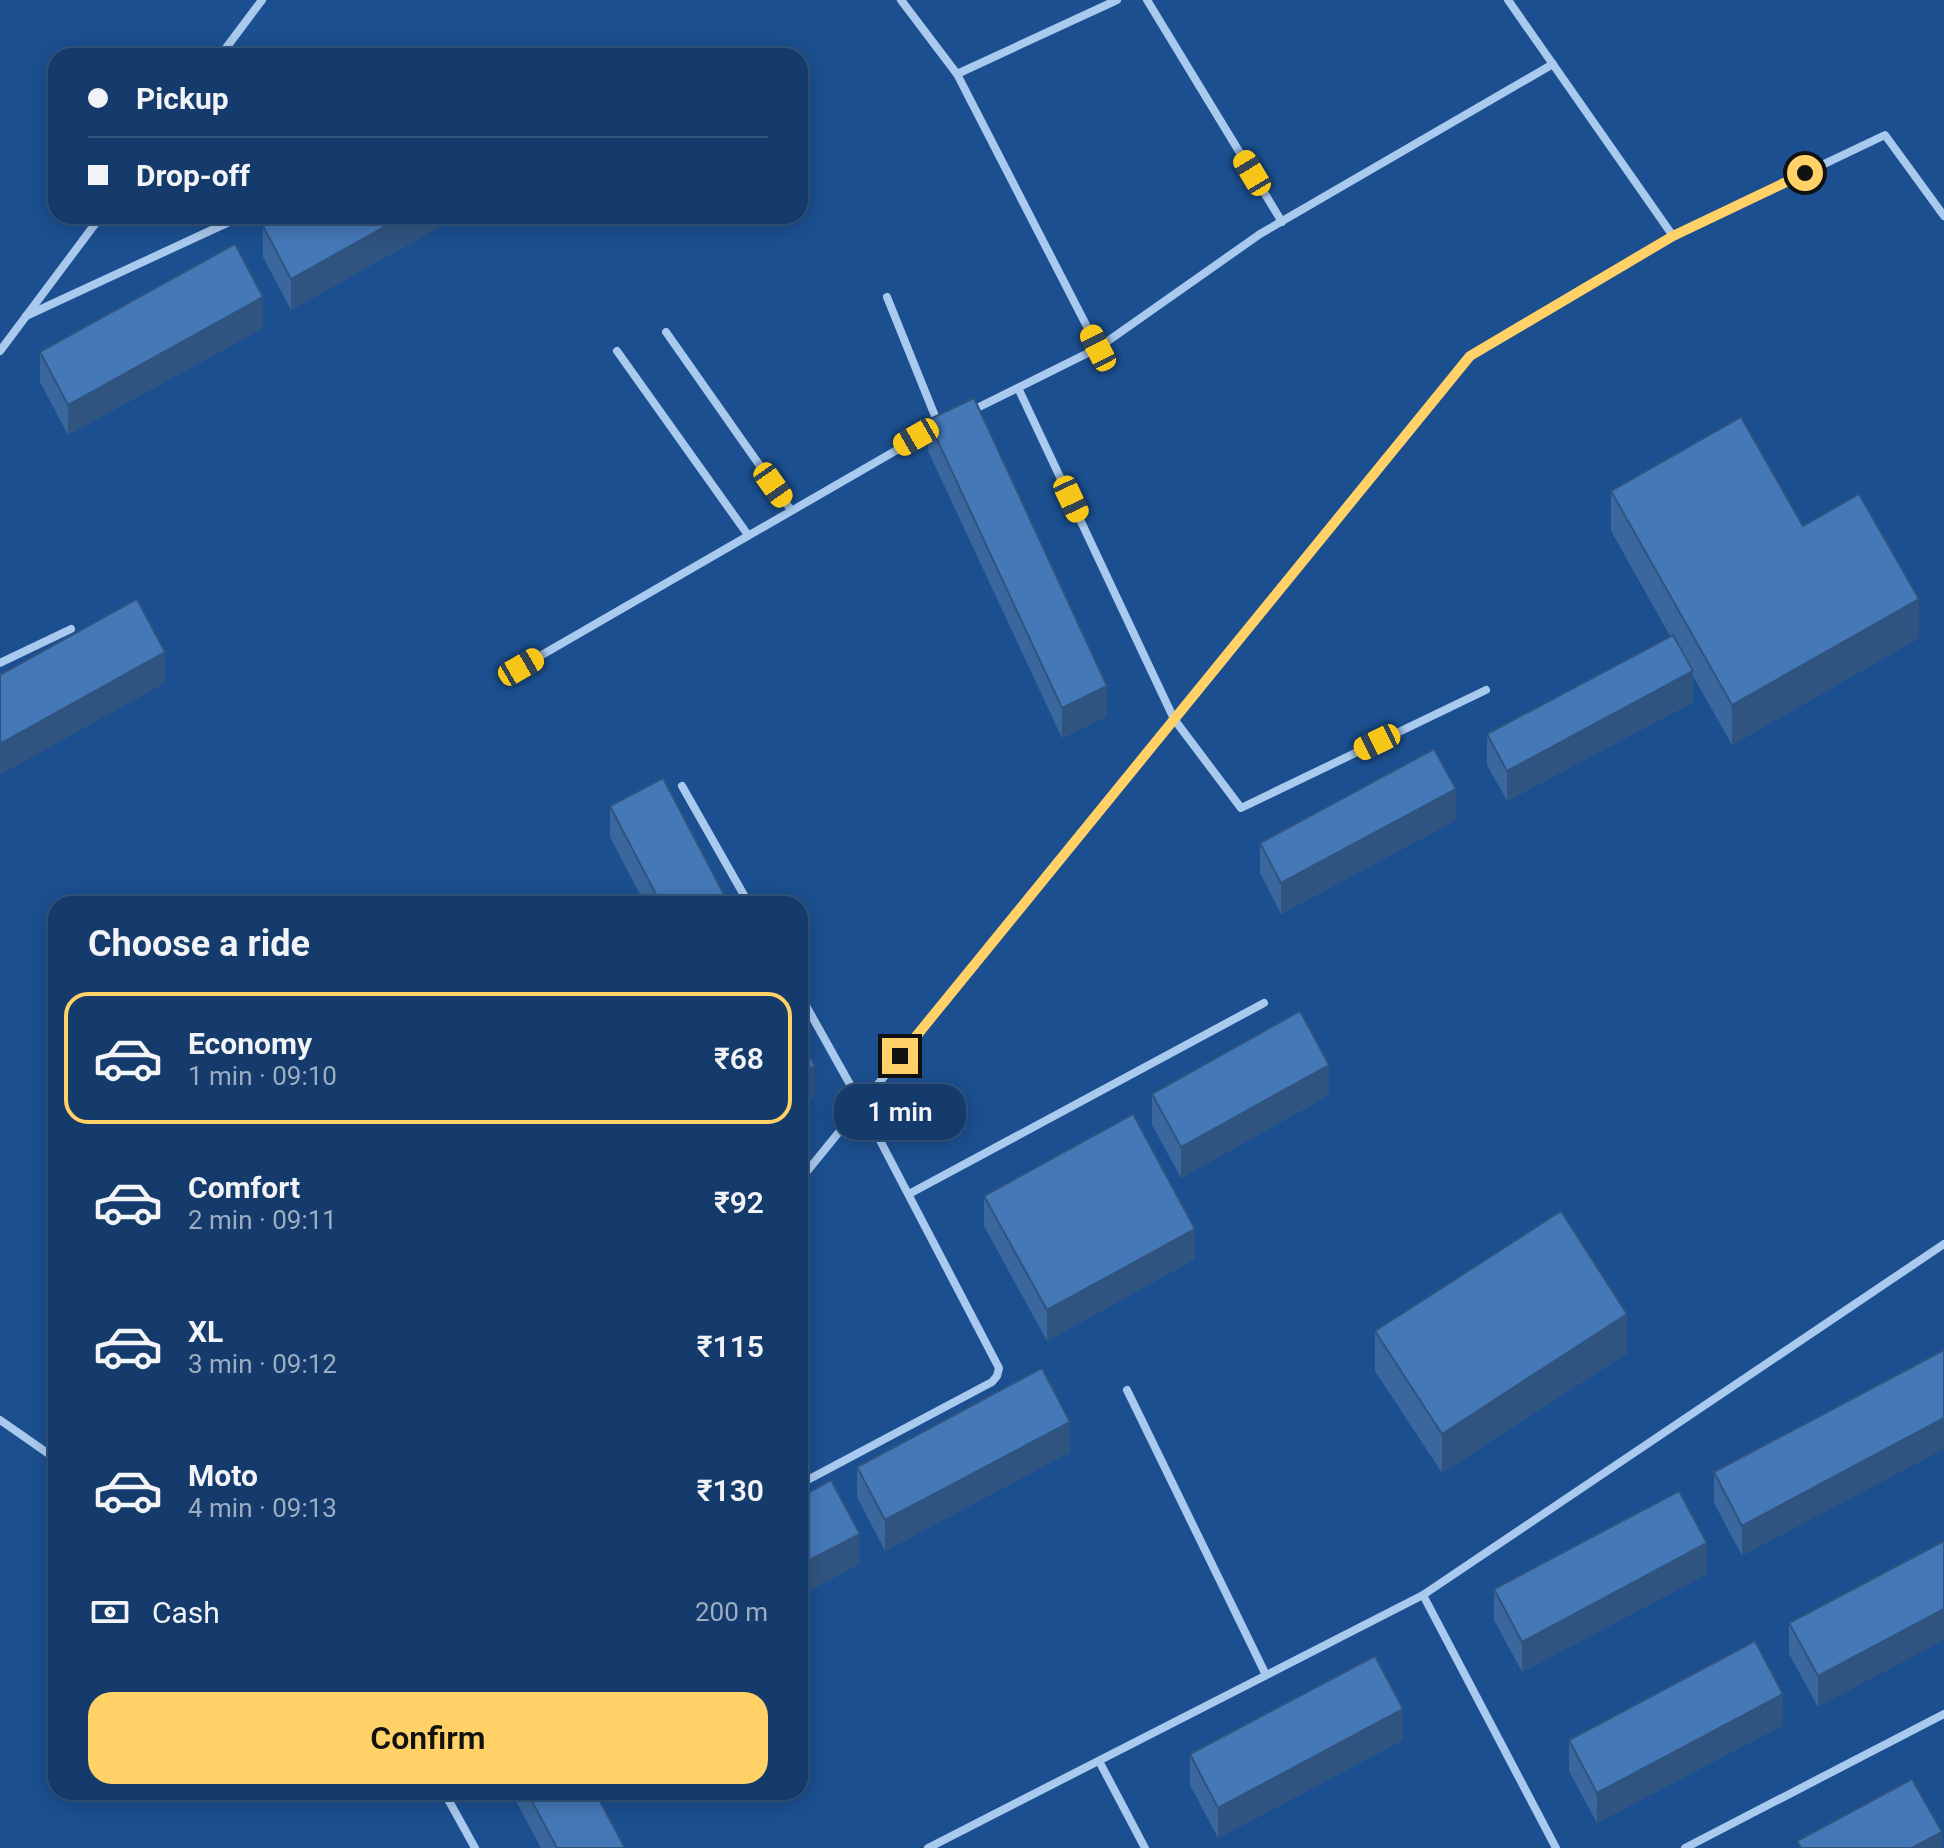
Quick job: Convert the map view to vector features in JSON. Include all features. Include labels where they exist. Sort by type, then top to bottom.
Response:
[{"type":"street","points":[[226,48],[262,0]]},
{"type":"street","points":[[901,0],[957,74],[1098,348]]},
{"type":"street","points":[[957,74],[1117,0]]},
{"type":"street","points":[[1147,0],[1282,222]]},
{"type":"street","points":[[1508,0],[1673,236]]},
{"type":"street","points":[[966,414],[1098,348],[1260,234],[1553,64]]},
{"type":"street","points":[[808,1170],[1470,356],[1673,236],[1885,135],[1944,216]]},
{"type":"street","points":[[0,351],[95,224]]},
{"type":"street","points":[[26,316],[225,224]]},
{"type":"street","points":[[887,297],[939,426]]},
{"type":"street","points":[[666,332],[791,510]]},
{"type":"street","points":[[617,351],[748,535]]},
{"type":"street","points":[[1019,390],[1174,719],[1241,808],[1486,690]]},
{"type":"street","points":[[521,667],[916,437],[952,420]]},
{"type":"street","points":[[0,663],[71,629]]},
{"type":"street","points":[[682,786],[744,896]]},
{"type":"street","points":[[909,1194],[1264,1003]]},
{"type":"street","points":[[808,1009],[999,1368],[992,1382],[808,1480]]},
{"type":"street","points":[[928,1848],[1423,1595],[1944,1244]]},
{"type":"street","points":[[1127,1390],[1266,1675]]},
{"type":"street","points":[[0,1420],[48,1453]]},
{"type":"street","points":[[1423,1595],[1556,1848]]},
{"type":"street","points":[[1685,1848],[1944,1714]]},
{"type":"street","points":[[1099,1761],[1145,1848]]},
{"type":"street","points":[[448,1800],[475,1848]]},
{"type":"building","points":[[267,224],[390,224],[291,279],[263,226]]},
{"type":"building","points":[[235,244],[263,297],[68,405],[40,352]]},
{"type":"building","points":[[974,398],[1107,686],[1062,708],[928,420]]},
{"type":"building","points":[[1741,417],[1803,526],[1859,494],[1919,599],[1732,705],[1611,491]]},
{"type":"building","points":[[137,599],[165,652],[0,744],[0,675]]},
{"type":"building","points":[[1673,635],[1693,671],[1507,771],[1487,734]]},
{"type":"building","points":[[1434,749],[1456,789],[1281,883],[1260,843]]},
{"type":"building","points":[[663,778],[725,896],[657,896],[610,806]]},
{"type":"building","points":[[1300,1011],[1329,1065],[1181,1147],[1152,1094]]},
{"type":"building","points":[[808,1053],[815,1066],[808,1070]]},
{"type":"building","points":[[1133,1114],[1195,1229],[1047,1310],[984,1196]]},
{"type":"building","points":[[1561,1211],[1627,1314],[1442,1434],[1375,1331]]},
{"type":"building","points":[[1944,1350],[1944,1418],[1742,1526],[1714,1472]]},
{"type":"building","points":[[1042,1368],[1070,1422],[885,1520],[857,1467]]},
{"type":"building","points":[[831,1480],[860,1534],[808,1561],[808,1493]]},
{"type":"building","points":[[1679,1491],[1707,1543],[1522,1642],[1494,1589]]},
{"type":"building","points":[[1944,1541],[1944,1609],[1818,1676],[1789,1623]]},
{"type":"building","points":[[1755,1641],[1783,1694],[1597,1793],[1569,1740]]},
{"type":"building","points":[[1375,1656],[1403,1709],[1218,1808],[1190,1754]]},
{"type":"building","points":[[1912,1779],[1942,1832],[1912,1848],[1801,1848],[1797,1841]]},
{"type":"building","points":[[531,1800],[599,1800],[625,1848],[557,1848]]},
{"type":"route","points":[[900,1056],[1470,356],[1673,236],[1805,173]]}]
